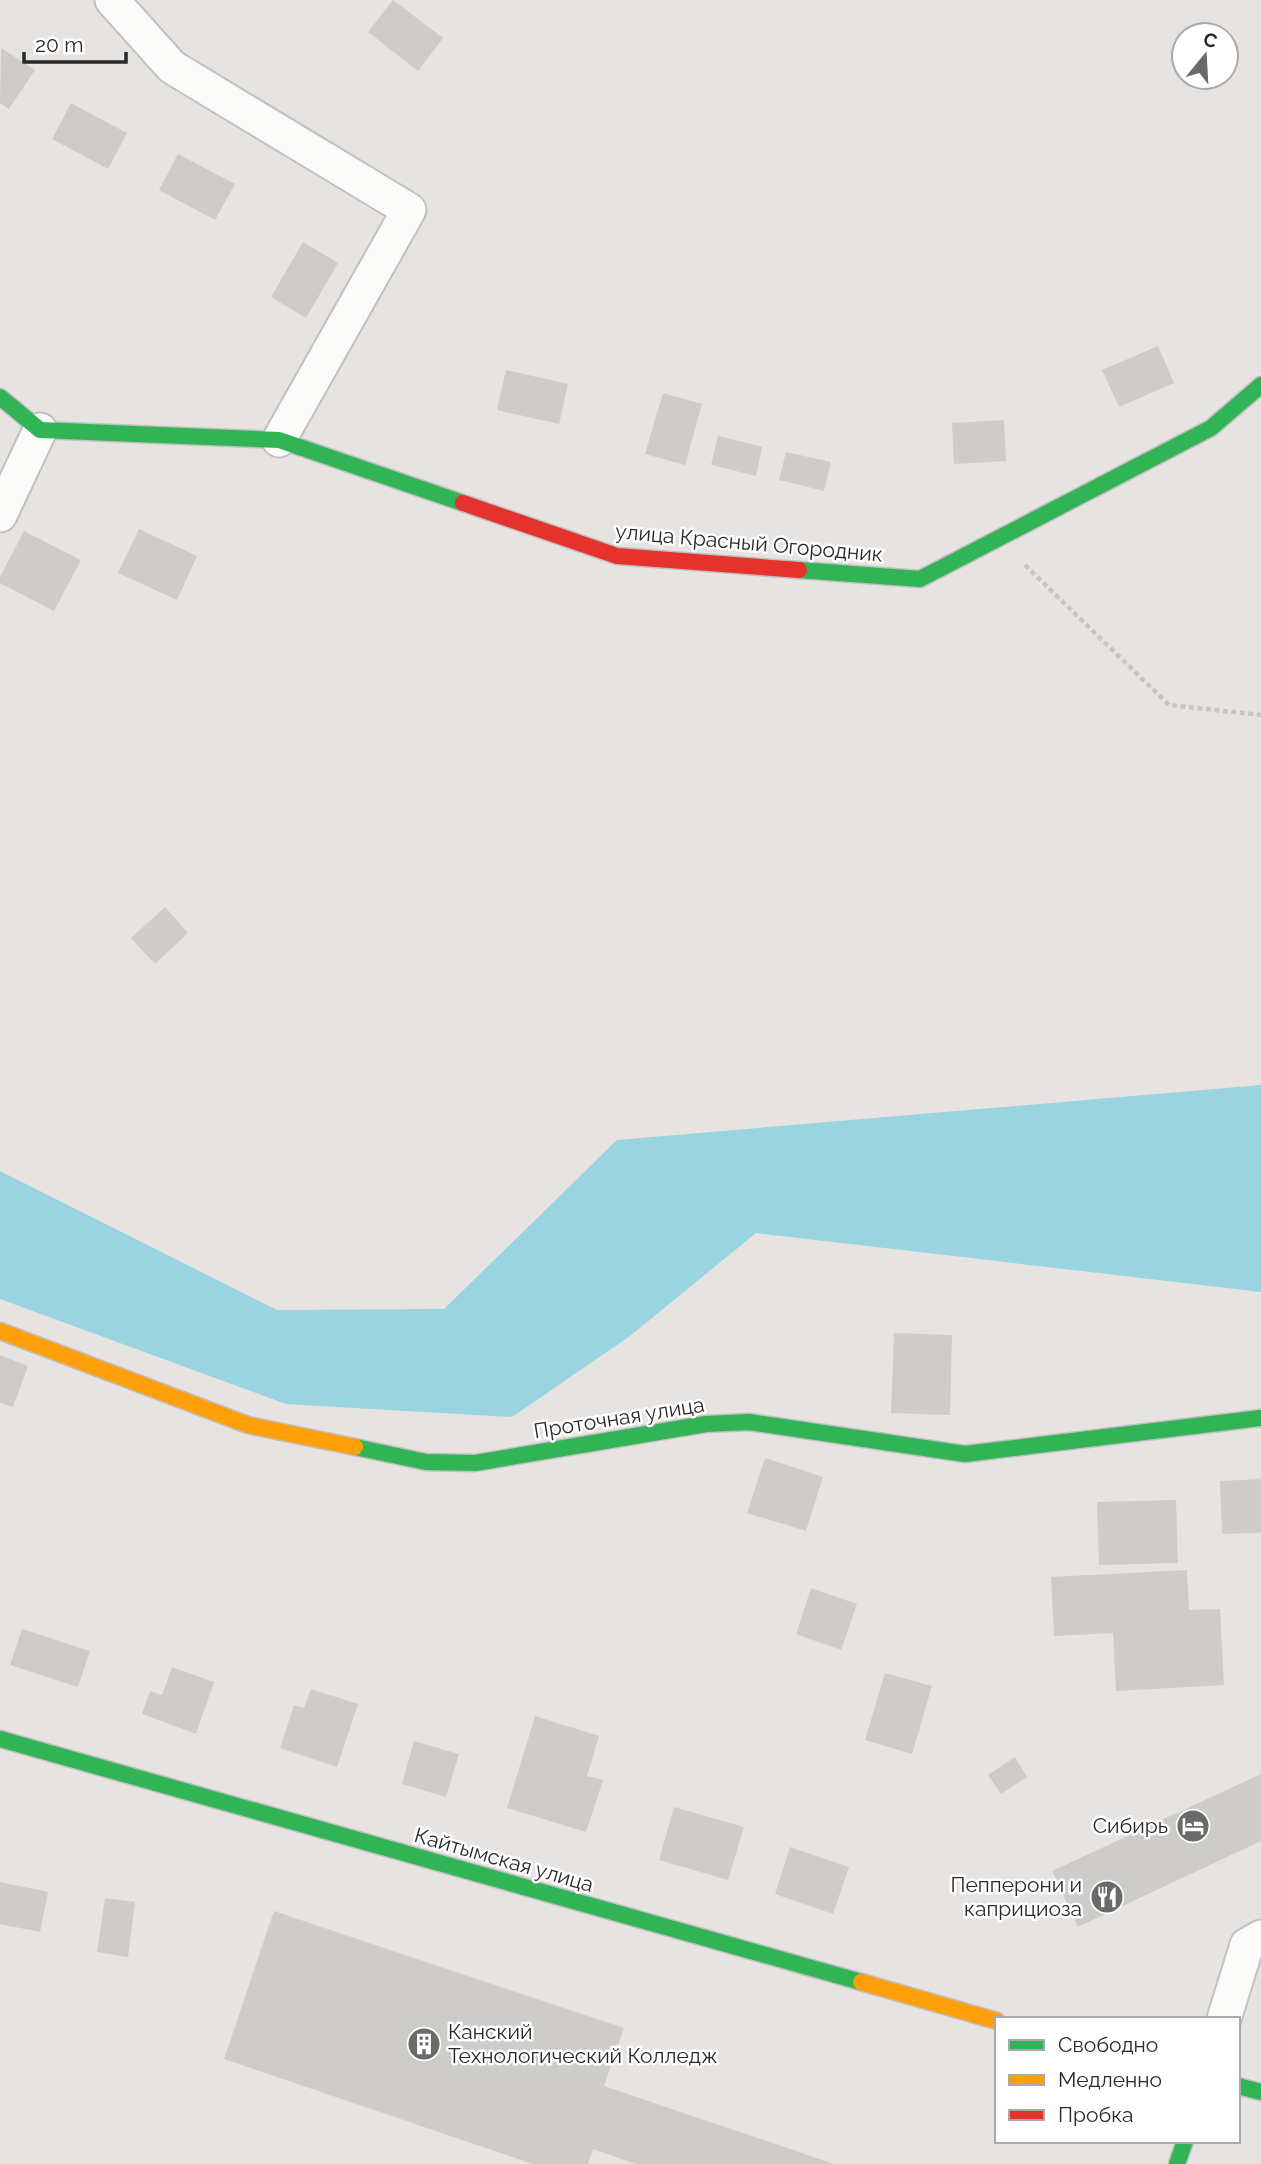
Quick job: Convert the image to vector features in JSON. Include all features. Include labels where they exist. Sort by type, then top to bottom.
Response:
[{"type":"street","points":[[112,0],[172,67],[409,210],[279,440]]},
{"type":"street","name":"улица Красный Огородник","points":[[40,430],[279,440],[617,556],[920,579],[1211,428],[1261,385]]},
{"type":"street","points":[[0,397],[40,430],[0,514]]},
{"type":"street","name":"Проточная улица","points":[[0,1331],[248,1425],[426,1462],[475,1463],[717,1424],[749,1422],[965,1454],[1261,1419]]},
{"type":"street","name":"Кайтымская улица","points":[[0,1739],[995,2020]]},
{"type":"street","points":[[1225,2017],[1247,1945],[1261,1937]]},
{"type":"street","points":[[1240,2087],[1261,2092]]},
{"type":"street","points":[[1177,2164],[1184,2143]]},
{"type":"path","points":[[999,538],[1169,705],[1261,715]]},
{"type":"water","points":[[1261,1085],[1261,1292],[756,1233],[630,1336],[512,1417],[286,1404],[0,1299],[0,1171],[277,1310],[444,1309],[617,1140]]},
{"type":"building","points":[[393,0],[443,38],[418,71],[368,32]]},
{"type":"building","points":[[1,48],[35,70],[9,109],[0,103]]},
{"type":"building","points":[[71,103],[127,133],[108,169],[52,139]]},
{"type":"building","points":[[178,154],[235,184],[215,220],[159,190]]},
{"type":"building","points":[[303,242],[338,263],[306,318],[271,297]]},
{"type":"building","points":[[1158,346],[1174,383],[1119,407],[1102,370]]},
{"type":"building","points":[[506,370],[568,384],[559,424],[497,410]]},
{"type":"building","points":[[663,393],[702,404],[685,465],[645,454]]},
{"type":"building","points":[[1004,420],[1006,461],[954,464],[952,423]]},
{"type":"building","points":[[718,436],[762,447],[756,476],[711,465]]},
{"type":"building","points":[[786,452],[831,462],[824,491],[779,480]]},
{"type":"building","points":[[139,529],[197,556],[177,600],[118,573]]},
{"type":"building","points":[[24,531],[81,560],[54,611],[0,583],[0,577]]},
{"type":"building","points":[[165,907],[188,933],[155,964],[131,938]]},
{"type":"building","points":[[894,1333],[952,1335],[950,1415],[891,1413]]},
{"type":"building","points":[[0,1355],[28,1366],[13,1407],[0,1403]]},
{"type":"building","points":[[765,1458],[823,1477],[806,1531],[747,1513]]},
{"type":"building","points":[[1261,1479],[1261,1533],[1222,1534],[1220,1481]]},
{"type":"building","points":[[1176,1500],[1178,1563],[1099,1565],[1097,1502]]},
{"type":"building","points":[[1187,1570],[1189,1610],[1220,1609],[1224,1685],[1116,1691],[1113,1633],[1054,1636],[1051,1577]]},
{"type":"building","points":[[811,1588],[857,1604],[841,1650],[796,1634]]},
{"type":"building","points":[[22,1629],[90,1651],[78,1687],[10,1665]]},
{"type":"building","points":[[172,1667],[214,1682],[196,1734],[142,1714],[150,1691],[162,1695]]},
{"type":"building","points":[[885,1673],[932,1686],[912,1754],[865,1740]]},
{"type":"building","points":[[311,1689],[358,1704],[337,1767],[280,1748],[294,1705],[304,1708]]},
{"type":"building","points":[[535,1716],[599,1736],[587,1776],[603,1780],[586,1832],[507,1808]]},
{"type":"building","points":[[414,1741],[459,1754],[446,1797],[402,1784]]},
{"type":"building","points":[[1015,1757],[1027,1777],[1001,1794],[988,1775]]},
{"type":"building","points":[[1261,1774],[1261,1841],[1078,1927],[1052,1871]]},
{"type":"building","points":[[674,1807],[744,1827],[728,1880],[659,1860]]},
{"type":"building","points":[[790,1847],[849,1867],[833,1914],[775,1894]]},
{"type":"building","points":[[0,1882],[48,1892],[40,1932],[0,1924]]},
{"type":"building","points":[[105,1898],[135,1902],[128,1957],[97,1952]]},
{"type":"building","name":"Канский Технологический Колледж","points":[[274,1911],[624,2028],[604,2086],[834,2164],[636,2164],[593,2149],[588,2164],[533,2164],[224,2059]]},
{"type":"traffic: fast","points":[[799,570],[920,579],[1211,428],[1261,385]]},
{"type":"traffic: fast","points":[[0,397],[40,430],[279,440],[463,503]]},
{"type":"traffic: fast","points":[[355,1447],[426,1462],[475,1463],[706,1424],[749,1422],[965,1454],[1261,1418]]},
{"type":"traffic: fast","points":[[0,1739],[861,1982]]},
{"type":"traffic: fast","points":[[1240,2087],[1261,2092]]},
{"type":"traffic: fast","points":[[1177,2164],[1184,2143]]},
{"type":"traffic: slow","points":[[0,1331],[248,1425],[355,1447]]},
{"type":"traffic: slow","points":[[861,1982],[995,2020]]},
{"type":"traffic: jam","points":[[463,503],[617,556],[799,570]]},
{"type":"place","name":"Сибирь","points":[[1193,1826]]},
{"type":"place","name":"Пепперони и каприциоза","points":[[1107,1897]]},
{"type":"place","name":"Канский Технологический Колледж","points":[[424,2044]]}]
